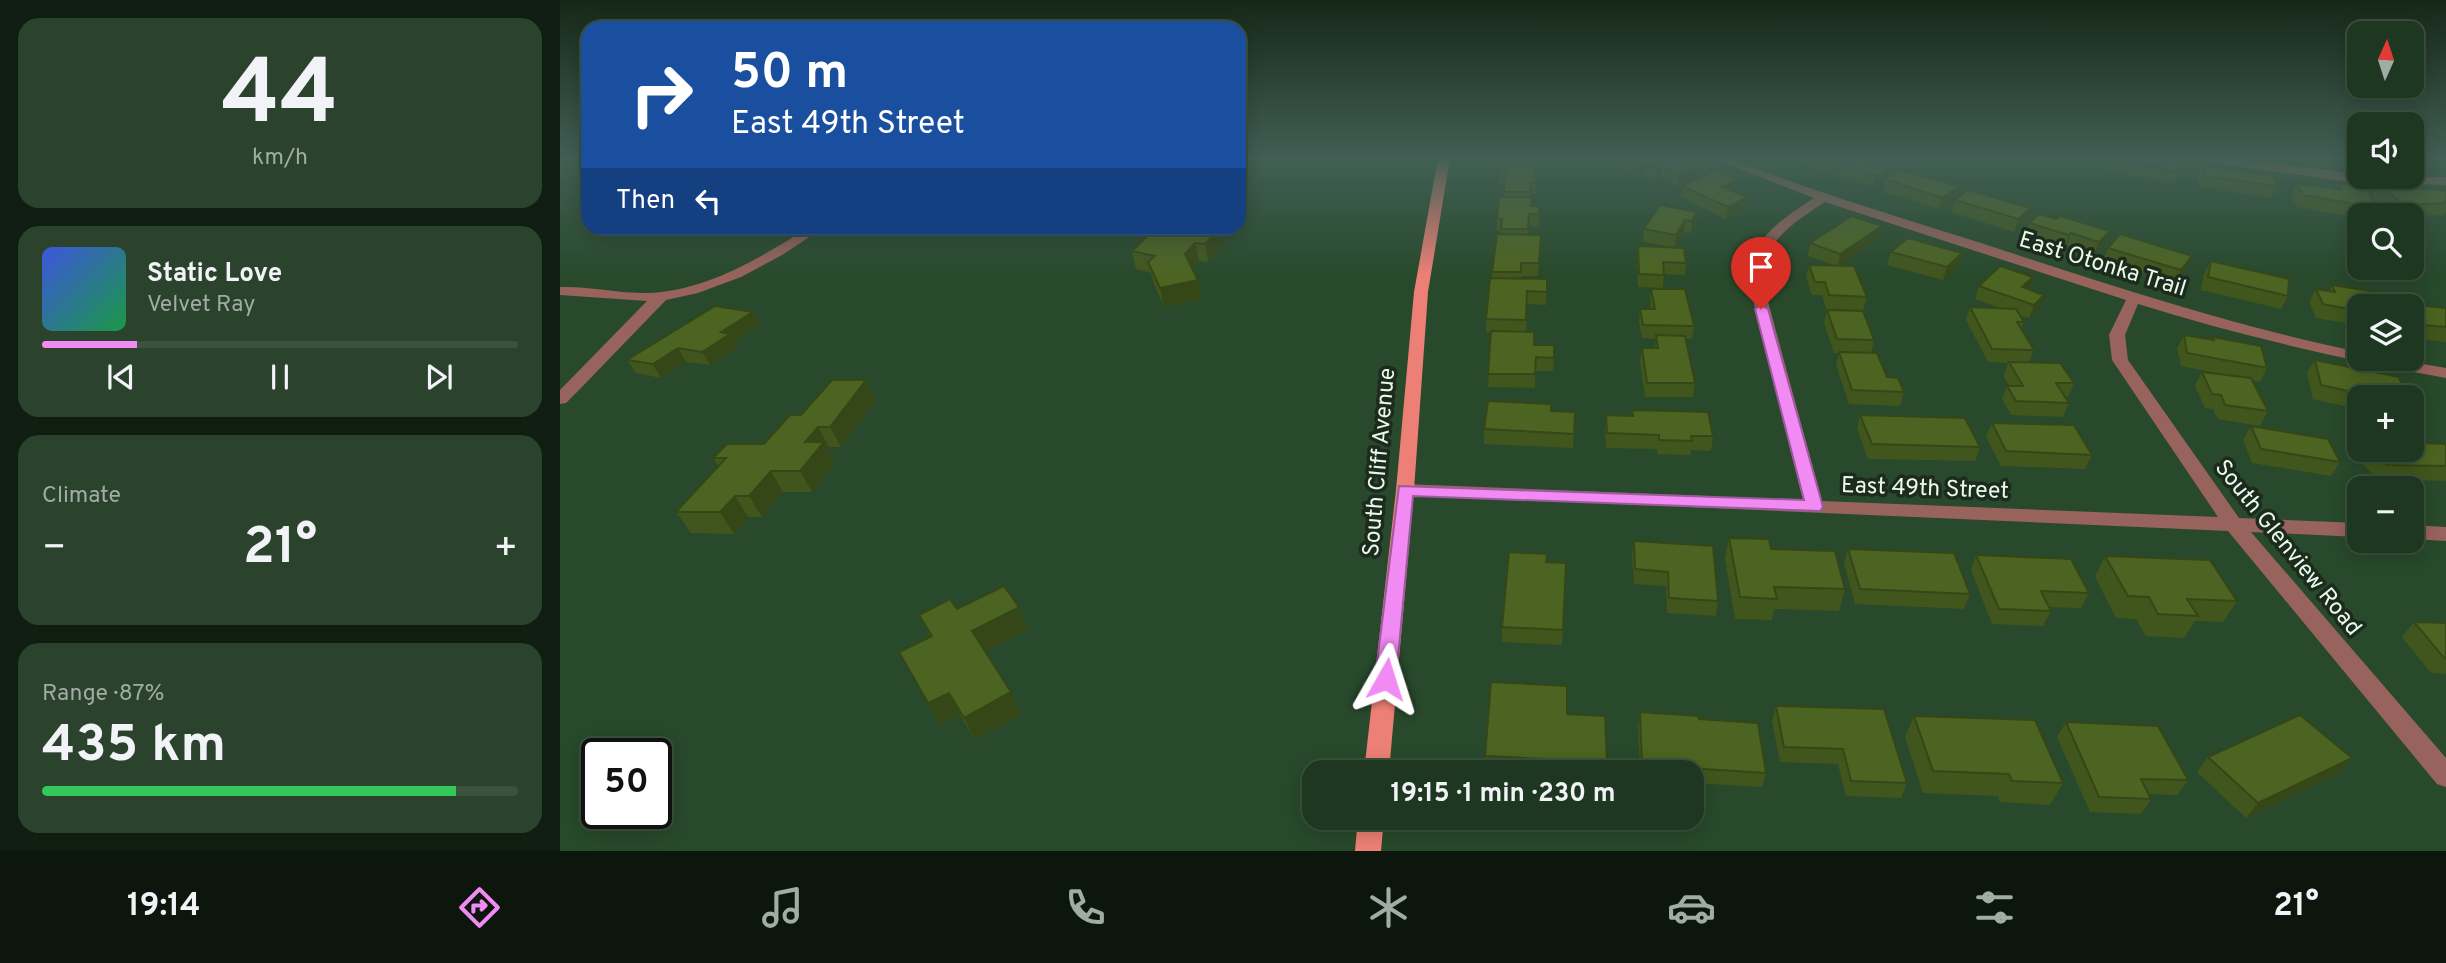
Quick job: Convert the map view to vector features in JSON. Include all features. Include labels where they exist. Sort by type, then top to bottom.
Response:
[{"type":"main road","name":"South Cliff Avenue","points":[[1377,760],[1423,281],[1437,198]]},
{"type":"main road","points":[[1368,851],[1370,830]]},
{"type":"street","points":[[1814,507],[1753,272],[1756,256],[1763,243],[1823,198]]},
{"type":"street","name":"East Otonka Trail","points":[[1826,198],[2134,298],[2267,337],[2347,354]]},
{"type":"street","points":[[560,291],[661,296],[724,281],[804,235]]},
{"type":"street","points":[[560,399],[587,375],[628,326],[661,296]]},
{"type":"street","name":"South Glenview Road","points":[[2134,298],[2115,331],[2115,345],[2120,360],[2233,524],[2446,776]]},
{"type":"street","points":[[2424,369],[2446,373]]},
{"type":"street","name":"East 49th Street","points":[[1405,490],[2347,529]]},
{"type":"street","points":[[2424,533],[2446,534]]},
{"type":"building","points":[[1499,198],[1532,198],[1531,206],[1539,206],[1539,214],[1529,214],[1528,229],[1501,229],[1502,219],[1497,219]]},
{"type":"building","points":[[1708,198],[1747,198],[1728,207]]},
{"type":"building","points":[[1958,198],[1995,198],[2031,208],[2018,219],[1955,200]]},
{"type":"building","points":[[2319,198],[2372,198],[2376,203],[2350,203]]},
{"type":"building","points":[[2395,198],[2446,198],[2446,203],[2402,203]]},
{"type":"building","points":[[1660,205],[1697,212],[1692,221],[1685,220],[1676,235],[1644,229]]},
{"type":"building","points":[[2039,214],[2056,219],[2060,216],[2110,231],[2099,242],[2029,223]]},
{"type":"building","points":[[1852,216],[1882,226],[1840,254],[1810,243]]},
{"type":"building","points":[[1497,234],[1541,235],[1539,263],[1521,263],[1521,272],[1492,272]]},
{"type":"building","points":[[2120,234],[2192,256],[2181,270],[2108,248]]},
{"type":"building","points":[[1149,235],[1213,235],[1205,244],[1195,243],[1185,254],[1198,280],[1160,288],[1148,262],[1155,256],[1132,251]]},
{"type":"building","points":[[1908,238],[1962,253],[1947,267],[1891,252]]},
{"type":"building","points":[[1638,246],[1684,248],[1686,263],[1663,262],[1664,275],[1639,274]]},
{"type":"building","points":[[2211,261],[2289,279],[2288,296],[2208,277]]},
{"type":"building","points":[[1809,265],[1854,266],[1867,297],[1829,295],[1825,282],[1815,282]]},
{"type":"building","points":[[2000,266],[2033,277],[2022,287],[2044,295],[2034,305],[1979,286]]},
{"type":"building","points":[[1490,278],[1547,279],[1547,292],[1527,291],[1526,320],[1486,319]]},
{"type":"building","points":[[2332,285],[2377,294],[2347,294],[2347,309],[2323,304],[2316,289],[2335,292]]},
{"type":"building","points":[[1651,289],[1685,289],[1694,326],[1643,325],[1640,309],[1655,309]]},
{"type":"building","points":[[715,306],[753,312],[721,332],[730,334],[702,352],[678,348],[653,364],[627,360]]},
{"type":"building","points":[[2424,306],[2446,308],[2446,327],[2424,325]]},
{"type":"building","points":[[1970,307],[2016,309],[2024,322],[2017,322],[2034,350],[1992,349]]},
{"type":"building","points":[[1827,310],[1863,311],[1874,340],[1837,339]]},
{"type":"building","points":[[1491,331],[1534,332],[1534,345],[1554,345],[1554,358],[1536,357],[1535,374],[1488,374]]},
{"type":"building","points":[[1656,335],[1685,336],[1695,383],[1647,383],[1642,348],[1658,348]]},
{"type":"building","points":[[2184,335],[2214,340],[2213,337],[2261,346],[2267,368],[2187,353]]},
{"type":"building","points":[[1839,352],[1877,353],[1887,377],[1898,378],[1904,392],[1852,390]]},
{"type":"building","points":[[2315,360],[2347,366],[2347,371],[2369,371],[2399,377],[2402,385],[2347,385],[2347,391],[2321,385]]},
{"type":"building","points":[[2009,362],[2060,363],[2074,383],[2056,383],[2069,403],[2016,401],[2007,386],[2023,386]]},
{"type":"building","points":[[2202,372],[2251,378],[2268,411],[2225,405],[2221,395],[2212,394]]},
{"type":"building","points":[[832,380],[866,380],[830,427],[818,427],[805,442],[824,442],[800,471],[771,471],[749,496],[735,496],[720,512],[676,512],[726,458],[713,458],[727,444],[764,444],[790,415],[801,415]]},
{"type":"building","points":[[1488,401],[1551,404],[1551,411],[1575,412],[1574,434],[1484,429]]},
{"type":"building","points":[[1632,410],[1708,412],[1713,436],[1691,436],[1692,441],[1659,440],[1659,435],[1607,433],[1606,415],[1633,416]]},
{"type":"building","points":[[1860,415],[1965,418],[1980,447],[1872,444]]},
{"type":"building","points":[[1992,423],[2074,425],[2092,455],[2006,451]]},
{"type":"building","points":[[2251,426],[2328,439],[2340,462],[2261,449]]},
{"type":"building","points":[[2424,443],[2446,444],[2446,466],[2387,465],[2384,462],[2424,462]]},
{"type":"building","points":[[1729,538],[1769,539],[1771,549],[1835,551],[1845,589],[1774,587],[1777,599],[1740,597]]},
{"type":"building","points":[[1634,541],[1713,546],[1718,601],[1669,598],[1668,572],[1635,569]]},
{"type":"building","points":[[1848,549],[1954,553],[1970,594],[1860,589]]},
{"type":"building","points":[[1509,552],[1547,554],[1546,562],[1566,563],[1563,630],[1502,627]]},
{"type":"building","points":[[1976,555],[2071,559],[2089,593],[2041,591],[2051,611],[1999,609]]},
{"type":"building","points":[[2105,556],[2210,560],[2237,601],[2187,599],[2198,616],[2158,614],[2149,597],[2128,596]]},
{"type":"building","points":[[1004,586],[1019,607],[972,631],[1011,692],[964,718],[949,693],[928,703],[899,652],[932,636],[919,615],[950,599],[957,609]]},
{"type":"building","points":[[2414,622],[2446,623],[2446,659],[2444,658]]},
{"type":"building","points":[[1491,682],[1567,686],[1567,714],[1605,716],[1607,760],[1485,756]]},
{"type":"building","points":[[1776,706],[1884,709],[1907,783],[1851,781],[1843,749],[1784,747]]},
{"type":"building","points":[[1640,712],[1698,716],[1699,719],[1758,723],[1766,773],[1704,769],[1704,760],[1642,760]]},
{"type":"building","points":[[2300,715],[2352,758],[2258,803],[2208,757]]},
{"type":"building","points":[[1914,716],[2035,720],[2063,783],[2012,781],[2009,774],[1933,771]]},
{"type":"building","points":[[2066,722],[2158,726],[2188,780],[2141,779],[2151,799],[2099,797]]},
{"type":"route","points":[[1386,679],[1405,490],[1814,507],[1761,309]]}]
